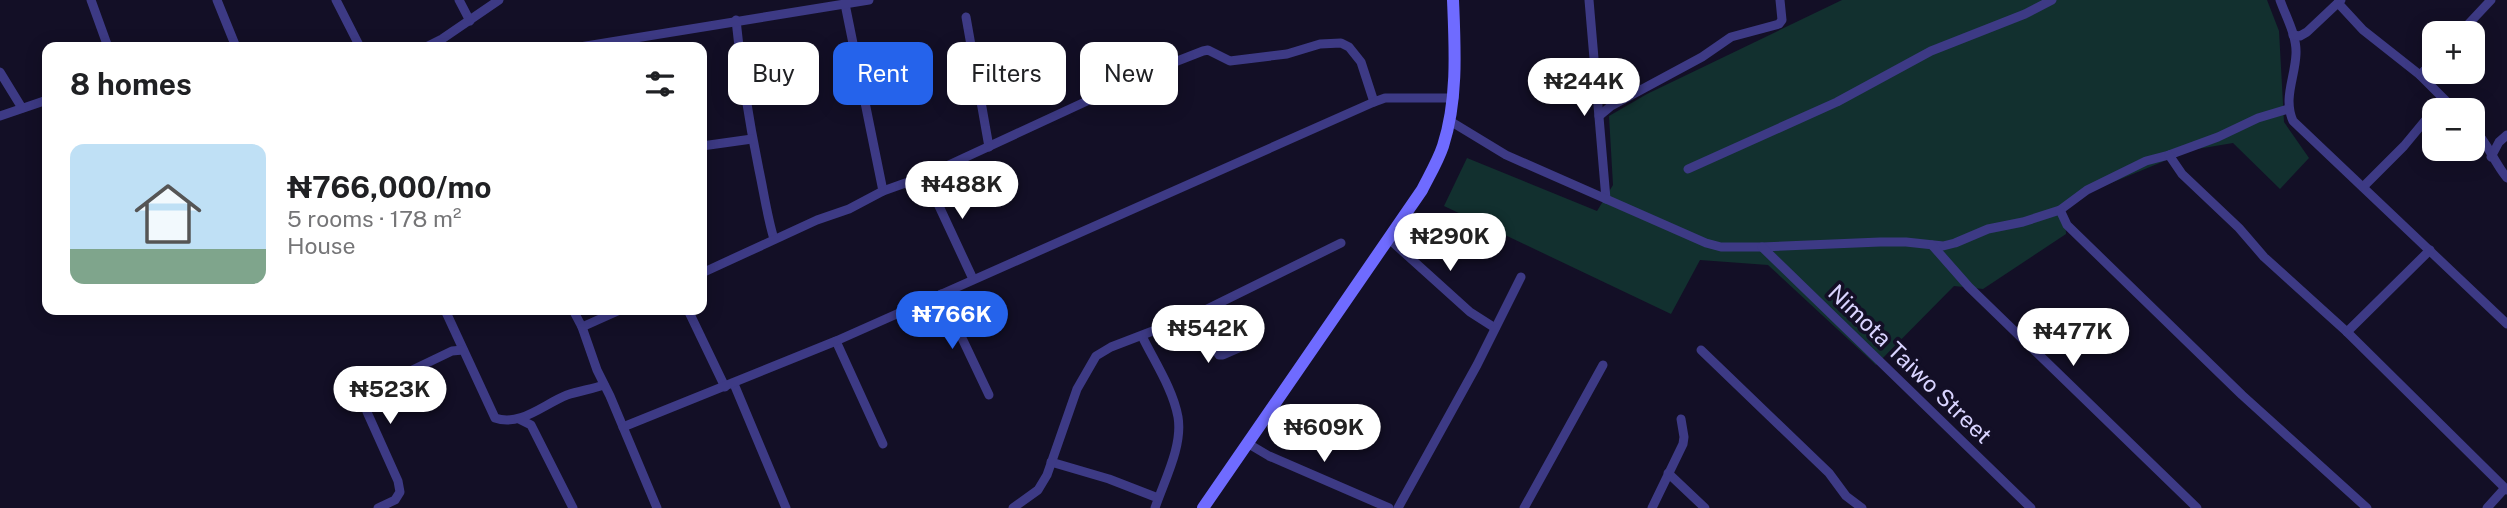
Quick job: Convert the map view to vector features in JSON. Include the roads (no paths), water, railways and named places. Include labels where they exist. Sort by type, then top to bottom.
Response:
[{"type":"main road","points":[[1203,508],[1422,190],[1438,160],[1454,98],[1453,0]]},
{"type":"street","points":[[91,0],[106,42]]},
{"type":"street","points":[[217,0],[234,42]]},
{"type":"street","points":[[336,0],[357,42]]},
{"type":"street","points":[[459,0],[470,21]]},
{"type":"street","points":[[434,42],[499,0]]},
{"type":"street","points":[[609,42],[869,0]]},
{"type":"street","points":[[1589,0],[1606,199]]},
{"type":"street","points":[[1599,116],[1611,106],[1702,57],[1731,37],[1779,24],[1782,20],[1780,0]]},
{"type":"street","points":[[1688,169],[1837,102],[1931,51],[2025,14],[2052,0]]},
{"type":"street","points":[[2280,0],[2293,35],[2296,56],[2288,109],[2294,121],[2507,324]]},
{"type":"street","points":[[2471,21],[2491,0]]},
{"type":"street","points":[[2293,35],[2300,36],[2307,32],[2339,2],[2363,30],[2420,75],[2443,98]]},
{"type":"street","points":[[845,4],[883,191]]},
{"type":"street","points":[[966,18],[989,147]]},
{"type":"street","points":[[736,20],[752,139],[764,205],[774,239]]},
{"type":"street","points":[[707,271],[817,220],[849,209],[883,191],[925,176],[1100,95],[1135,85],[1162,67],[1208,50],[1230,61],[1287,54],[1320,44],[1341,43],[1349,47],[1362,62],[1374,102]]},
{"type":"street","points":[[0,72],[22,108]]},
{"type":"street","points":[[623,427],[836,341],[1374,102],[1385,98],[1454,98]]},
{"type":"street","points":[[0,116],[42,102]]},
{"type":"street","points":[[1450,121],[1506,155],[1689,238],[1721,247],[1893,242],[1932,245],[1955,243],[1988,229],[2023,222],[2060,210],[2068,202],[2146,161],[2169,155],[2218,137],[2258,118],[2288,109]]},
{"type":"street","points":[[2363,187],[2422,125]]},
{"type":"street","points":[[2491,157],[2499,142],[2507,135]]},
{"type":"street","points":[[707,145],[752,139]]},
{"type":"street","points":[[2485,142],[2490,148],[2491,157],[2507,178]]},
{"type":"street","points":[[2169,155],[2182,174],[2239,228],[2264,257],[2347,332],[2506,489],[2487,508]]},
{"type":"street","points":[[925,176],[973,279]]},
{"type":"street","points":[[2060,210],[2067,225],[2242,395],[2367,508]]},
{"type":"street","points":[[1388,238],[1470,312],[1495,328]]},
{"type":"street","points":[[1014,508],[1038,490],[1077,389],[1096,356],[1111,347],[1197,314],[1341,243]]},
{"type":"street","points":[[1932,245],[1969,287],[2197,508]]},
{"type":"street","name":"Nimota Taiwo Street","points":[[1762,247],[2031,508]]},
{"type":"street","points":[[2347,332],[2430,250]]},
{"type":"street","points":[[1398,508],[1477,365],[1521,277]]},
{"type":"street","points":[[942,294],[989,395]]},
{"type":"street","points":[[1197,314],[1219,355],[1248,344]]},
{"type":"street","points":[[446,315],[495,418],[503,421],[519,419],[569,394],[604,385]]},
{"type":"street","points":[[575,315],[657,508]]},
{"type":"street","points":[[582,327],[609,315]]},
{"type":"street","points":[[691,315],[729,386],[786,508]]},
{"type":"street","points":[[1051,462],[1109,479],[1157,503],[1177,438],[1178,416],[1142,336]]},
{"type":"street","points":[[836,341],[883,444]]},
{"type":"street","points":[[378,508],[394,500],[400,492],[398,481],[367,412],[367,395],[377,387],[452,351],[463,350]]},
{"type":"street","points":[[1701,350],[1829,473],[1846,496],[1862,508]]},
{"type":"street","points":[[1524,508],[1603,365]]},
{"type":"street","points":[[531,425],[535,412]]},
{"type":"street","points":[[519,419],[531,425],[573,508]]},
{"type":"street","points":[[1652,508],[1683,444],[1681,419]]},
{"type":"street","points":[[1247,443],[1269,456],[1389,508]]},
{"type":"street","points":[[1668,472],[1705,508]]}]
